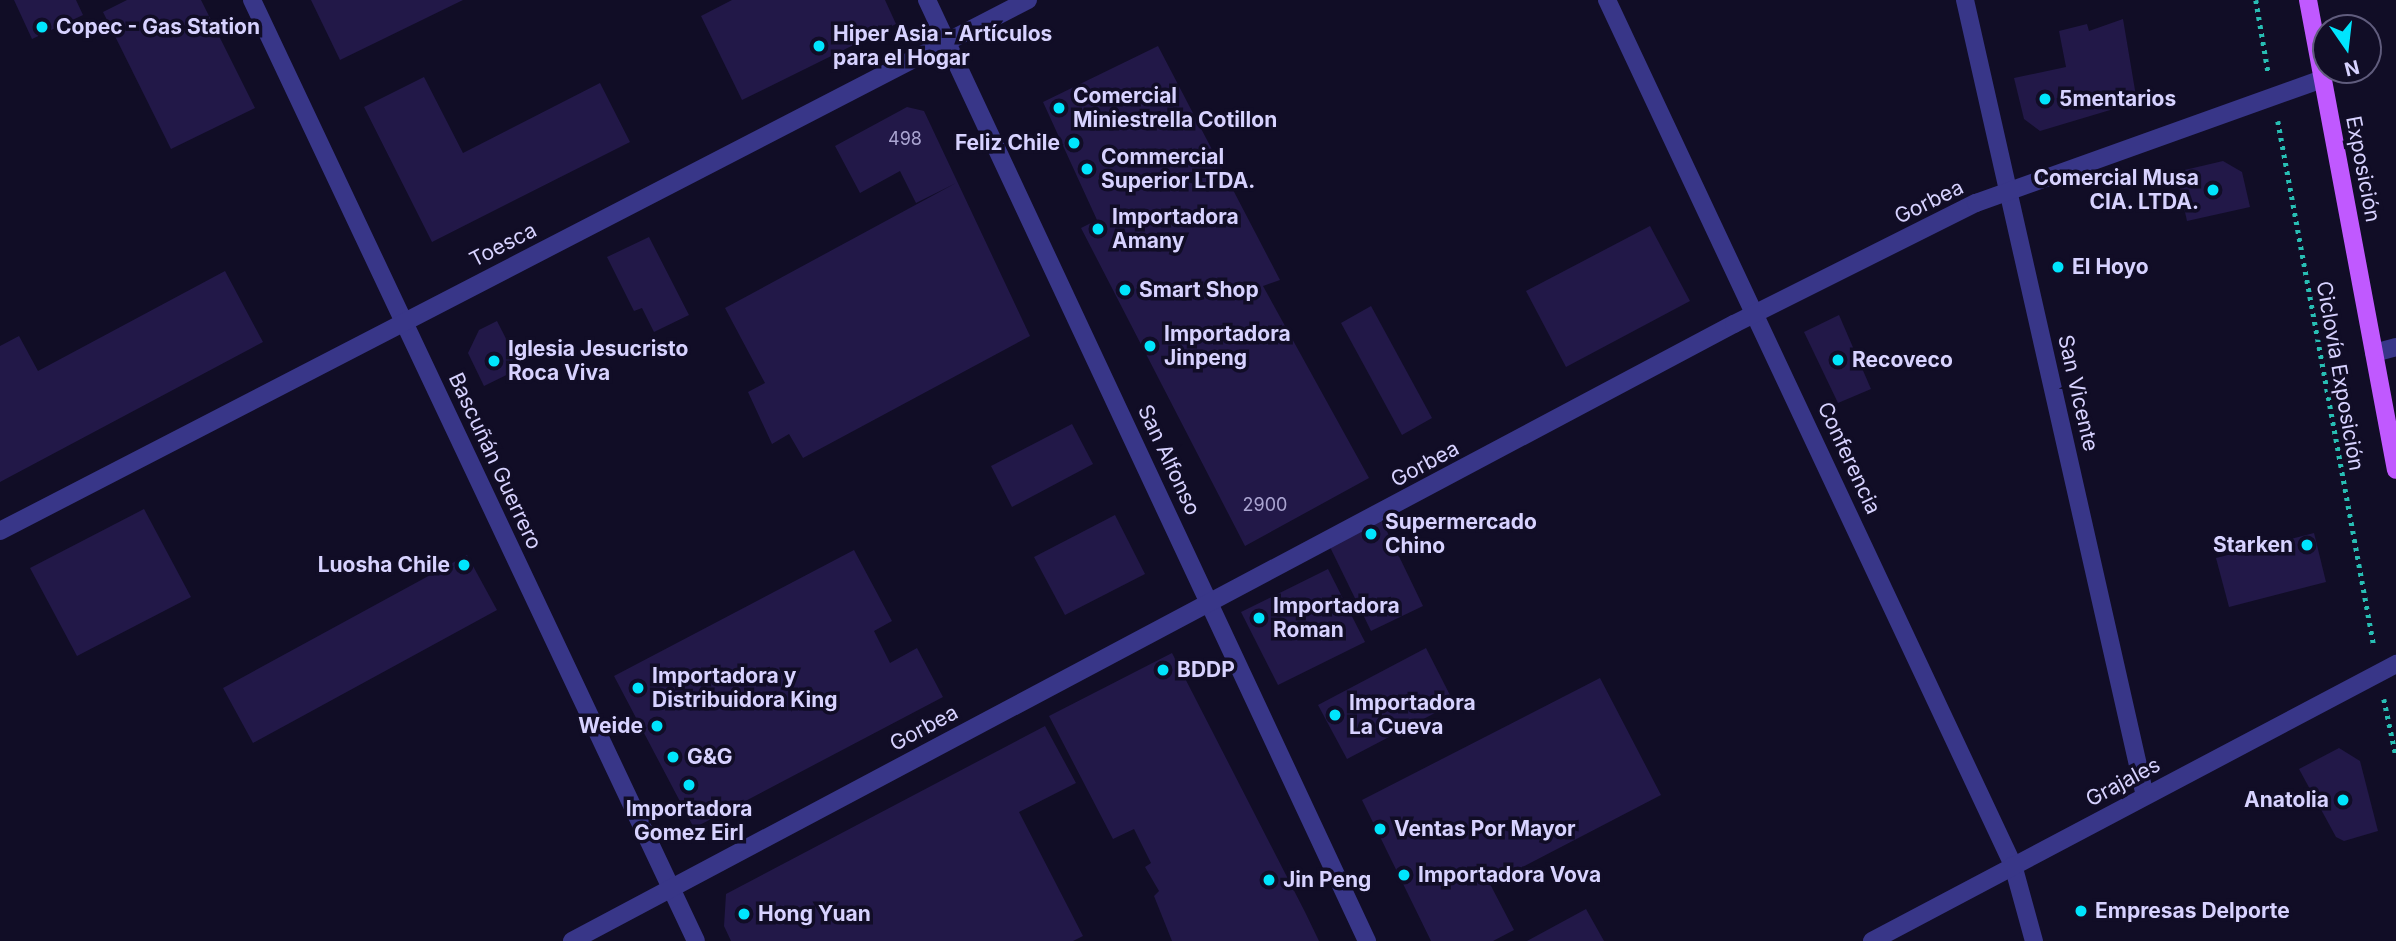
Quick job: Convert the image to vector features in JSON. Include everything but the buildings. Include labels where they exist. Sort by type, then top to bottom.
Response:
[{"type":"main road","name":"Exposición","points":[[2308,0],[2312,21]]},
{"type":"main road","name":"Exposición","points":[[2324,84],[2396,470]]},
{"type":"street","name":"Bascuñán Guerrero","points":[[252,0],[696,941]]},
{"type":"street","name":"San Alfonso","points":[[927,0],[1212,603],[1367,941]]},
{"type":"street","name":"Toesca","points":[[0,531],[1028,0]]},
{"type":"street","name":"Conferencia","points":[[1607,0],[2013,865],[2034,941]]},
{"type":"street","name":"San Vicente","points":[[1965,0],[2146,796]]},
{"type":"street","name":"Gorbea","points":[[572,941],[1756,313],[2009,190],[2312,83]]},
{"type":"street","points":[[2374,353],[2396,348]]},
{"type":"street","name":"Grajales","points":[[1872,941],[2378,670],[2396,664]]},
{"type":"path","name":"Ciclovía Exposición","points":[[2256,0],[2396,756]]},
{"type":"place","name":"Copec - Gas Station","points":[[42,27]]},
{"type":"place","name":"Hiper Asia - Artículos para el Hogar","points":[[819,46]]},
{"type":"place","name":"5mentarios","points":[[2045,99]]},
{"type":"place","name":"Comercial Miniestrella Cotillon","points":[[1059,108]]},
{"type":"place","name":"Feliz Chile","points":[[1074,143]]},
{"type":"place","name":"Commercial Superior LTDA.","points":[[1087,169]]},
{"type":"place","name":"Comercial Musa CIA. LTDA.","points":[[2213,190]]},
{"type":"place","name":"Importadora Amany","points":[[1098,229]]},
{"type":"place","name":"El Hoyo","points":[[2058,267]]},
{"type":"place","name":"Smart Shop","points":[[1125,290]]},
{"type":"place","name":"Importadora Jinpeng","points":[[1150,346]]},
{"type":"place","name":"Recoveco","points":[[1838,360]]},
{"type":"place","name":"Iglesia Jesucristo Roca Viva","points":[[494,361]]},
{"type":"place","name":"Supermercado Chino","points":[[1371,534]]},
{"type":"place","name":"Starken","points":[[2307,545]]},
{"type":"place","name":"Luosha Chile","points":[[464,565]]},
{"type":"place","name":"Importadora Roman","points":[[1259,618]]},
{"type":"place","name":"BDDP","points":[[1163,670]]},
{"type":"place","name":"Importadora y Distribuidora King","points":[[638,688]]},
{"type":"place","name":"Importadora La Cueva","points":[[1335,715]]},
{"type":"place","name":"Weide","points":[[657,726]]},
{"type":"place","name":"G&G","points":[[673,757]]},
{"type":"place","name":"Importadora Gomez Eirl","points":[[689,785]]},
{"type":"place","name":"Anatolia","points":[[2343,800]]},
{"type":"place","name":"Ventas Por Mayor","points":[[1380,829]]},
{"type":"place","name":"Importadora Vova","points":[[1404,875]]},
{"type":"place","name":"Jin Peng","points":[[1269,880]]},
{"type":"place","name":"Empresas Delporte","points":[[2081,911]]},
{"type":"place","name":"Hong Yuan","points":[[744,914]]}]
